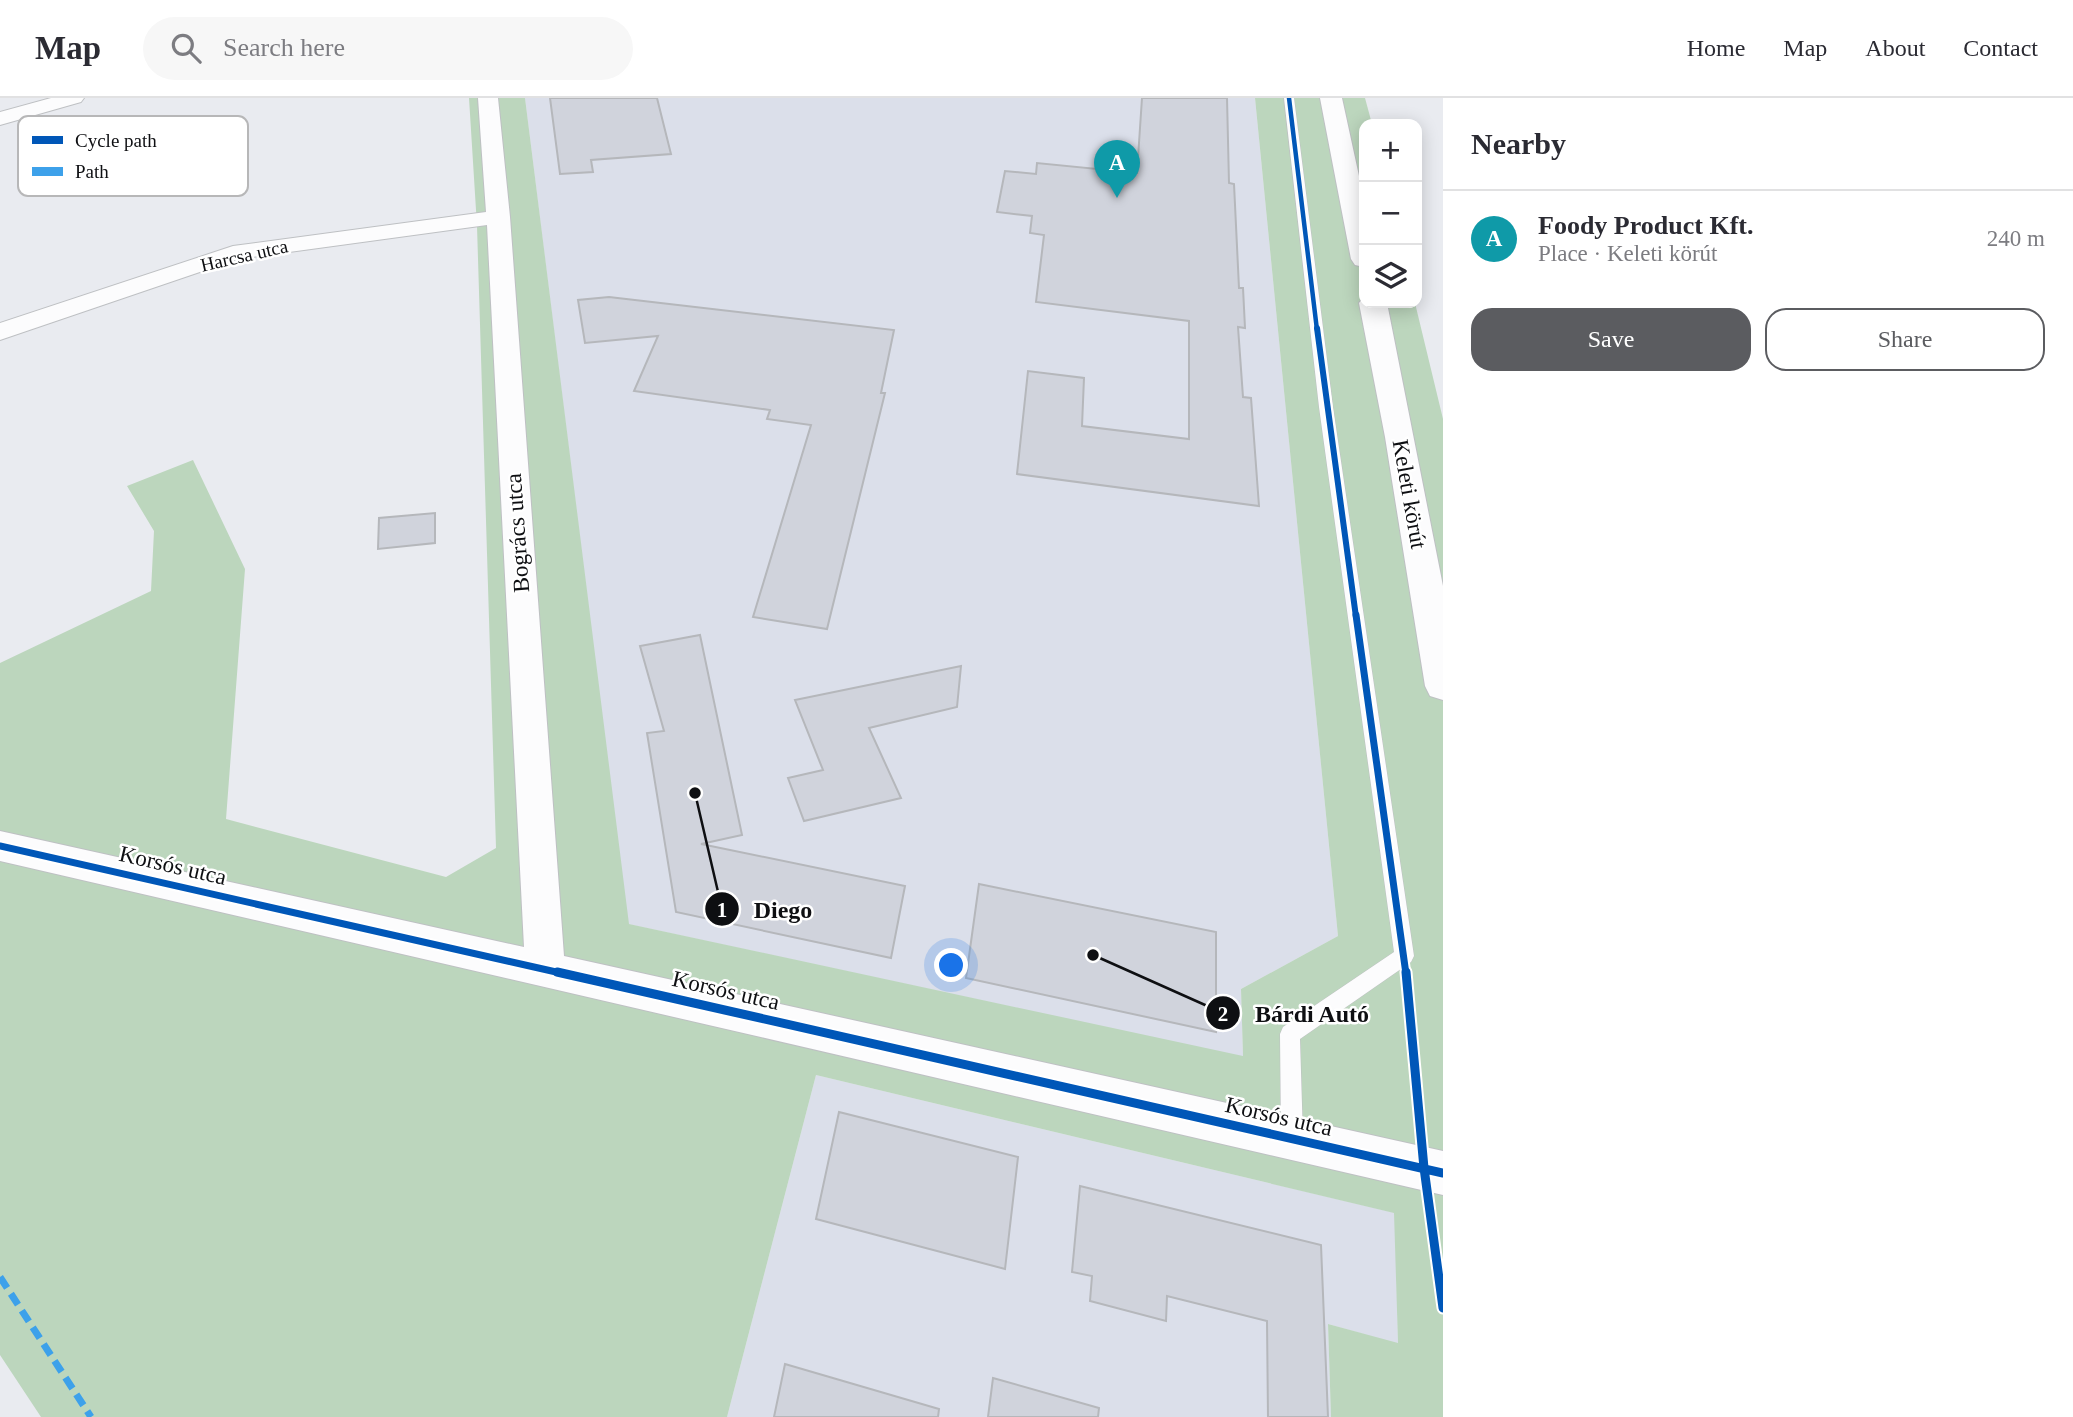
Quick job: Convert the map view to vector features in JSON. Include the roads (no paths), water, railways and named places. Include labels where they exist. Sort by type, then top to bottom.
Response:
[{"type":"main road","points":[[1331,98],[1361,245]]},
{"type":"main road","name":"Keleti körút","points":[[1374,308],[1400,437],[1443,686]]},
{"type":"street","points":[[0,119],[74,98]]},
{"type":"street","name":"Bogrács utca","points":[[488,98],[498,217],[545,969]]},
{"type":"street","name":"Harcsa utca","points":[[0,332],[233,253],[498,217]]},
{"type":"street","name":"Korsós utca","points":[[0,846],[1443,1173]]},
{"type":"lane","points":[[1289,98],[1326,407],[1404,956],[1290,1034],[1292,1138]]},
{"type":"place","name":"Foody Product Kft.","points":[[1117,198]]},
{"type":"place","name":"Diego","points":[[695,793]]},
{"type":"place","name":"Bárdi Autó","points":[[1093,955]]}]
